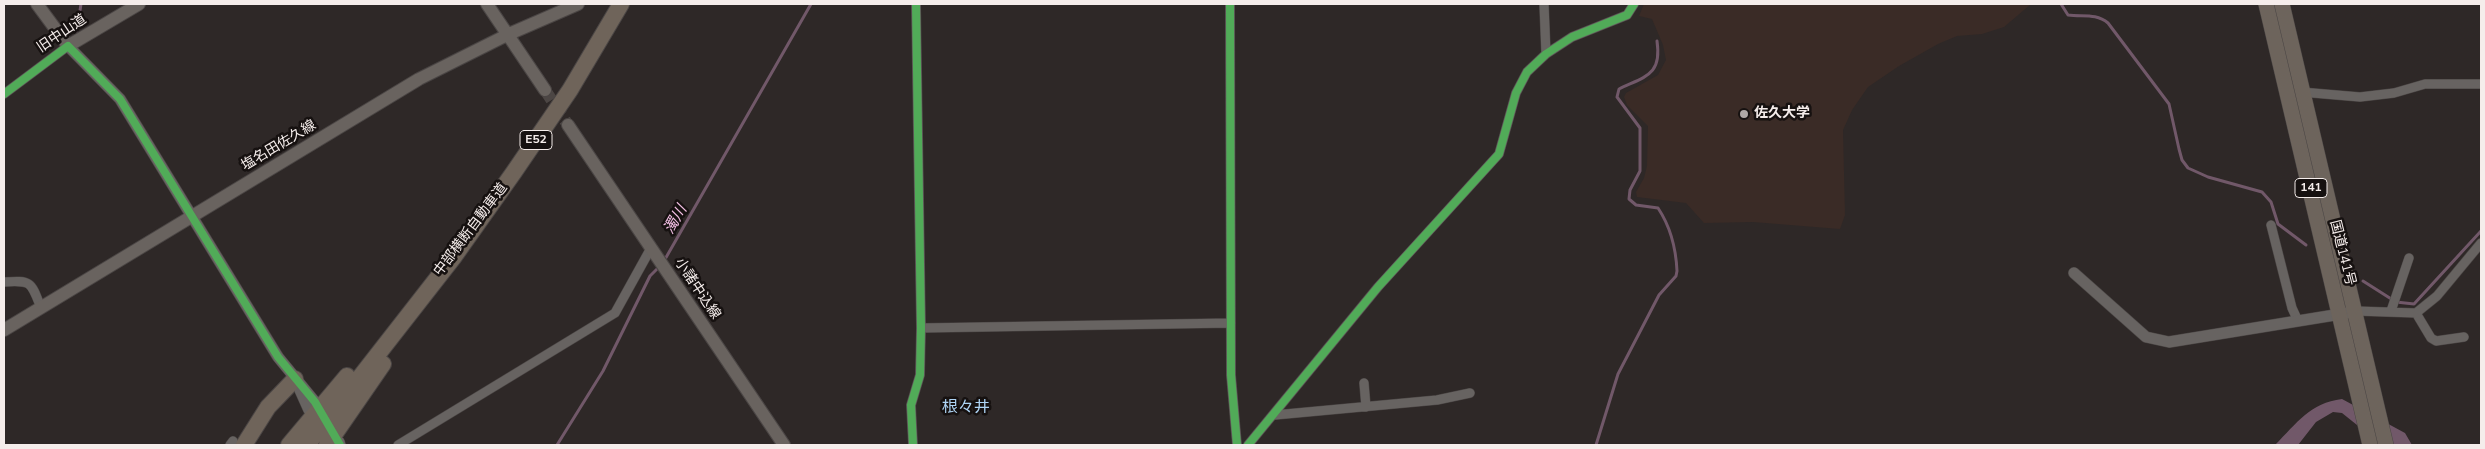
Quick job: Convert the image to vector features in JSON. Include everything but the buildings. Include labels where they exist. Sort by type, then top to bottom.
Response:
[{"type":"highway","name":"国道141号","points":[[2266,4],[2370,445]]},
{"type":"highway","name":"国道141号","points":[[2282,4],[2301,92],[2356,311],[2386,445]]},
{"type":"highway","name":"中部横断自動車道","points":[[307,445],[453,258],[564,98],[617,10]]},
{"type":"highway","points":[[335,444],[453,258]]},
{"type":"highway","points":[[288,445],[374,343],[435,279]]},
{"type":"highway","points":[[236,444],[295,379]]},
{"type":"main road","points":[[36,4],[68,46]]},
{"type":"main road","name":"旧中山道","points":[[68,46],[139,4]]},
{"type":"main road","points":[[487,4],[545,90]]},
{"type":"main road","name":"塩名田佐久線","points":[[4,330],[419,79],[509,34],[578,4]]},
{"type":"main road","name":"小諸中込線","points":[[568,125],[784,445]]},
{"type":"street","points":[[913,445],[911,405],[920,375],[921,328],[916,4]]},
{"type":"street","points":[[1230,4],[1232,397],[1237,445]]},
{"type":"street","points":[[1544,4],[1546,54]]},
{"type":"street","points":[[1248,445],[1275,415],[1378,287],[1499,154],[1519,83],[1546,54],[1580,33],[1627,15],[1634,4]]},
{"type":"street","name":"旧中山道","points":[[4,94],[68,46]]},
{"type":"street","points":[[68,46],[120,99],[191,218],[278,357],[312,406]]},
{"type":"street","points":[[2301,92],[2360,97],[2394,92],[2425,84],[2481,84]]},
{"type":"street","points":[[2271,225],[2292,308],[2298,321]]},
{"type":"street","points":[[2416,313],[2436,296],[2481,242]]},
{"type":"street","points":[[398,445],[615,313],[653,252]]},
{"type":"street","points":[[2393,305],[2409,258]]},
{"type":"street","points":[[2074,273],[2146,337],[2158,340],[2181,342],[2393,305],[2416,313],[2431,338],[2436,341],[2464,337]]},
{"type":"street","points":[[4,282],[28,282],[32,286],[41,308]]},
{"type":"street","points":[[921,328],[1231,323]]},
{"type":"street","points":[[1364,383],[1366,407]]},
{"type":"street","points":[[1275,415],[1436,400],[1470,393]]},
{"type":"shaded area","name":"佐久大学","points":[[1644,4],[2031,4],[2004,27],[1982,34],[1957,36],[1938,44],[1899,66],[1868,87],[1852,110],[1843,130],[1845,215],[1840,229],[1753,222],[1704,223],[1686,203],[1637,197],[1636,192],[1644,178],[1647,166],[1648,126],[1627,105],[1624,97],[1626,93],[1658,75],[1666,60],[1663,45],[1652,19],[1639,16]]},
{"type":"shaded area","points":[[2342,399],[2405,433],[2412,445],[2382,445],[2342,413],[2333,412],[2316,422],[2298,445],[2275,445],[2305,415],[2321,405]]},
{"type":"waterway","points":[[77,31],[81,4]]},
{"type":"waterway","name":"濁川","points":[[664,261],[811,4]]},
{"type":"waterway","points":[[2061,4],[2068,15],[2094,17],[2108,23],[2169,104],[2182,160],[2188,168],[2208,177],[2262,192],[2271,202],[2278,224],[2306,245]]},
{"type":"waterway","points":[[1596,445],[1618,374],[1659,295],[1676,276],[1677,271],[1672,238],[1658,208],[1636,205],[1629,199],[1630,190],[1640,171],[1640,128],[1617,97],[1619,89],[1644,77],[1654,68],[1657,61],[1657,41]]},
{"type":"waterway","points":[[2363,281],[2396,302],[2414,304],[2481,231]]},
{"type":"waterway","name":"濁川","points":[[557,445],[603,371],[650,276],[660,266]]},
{"type":"tunnel","points":[[545,90],[568,125]]},
{"type":"cycle path","points":[[913,445],[911,405],[920,375],[921,328],[916,4]]},
{"type":"cycle path","points":[[1230,4],[1231,375],[1237,445]]},
{"type":"cycle path","points":[[1248,445],[1378,287],[1499,154],[1516,93],[1527,72],[1546,54],[1572,37],[1627,15],[1634,4]]},
{"type":"cycle path","points":[[4,94],[68,46],[120,99],[278,357],[315,402],[340,445]]},
{"type":"place","name":"佐久大学","points":[[1744,114]]},
{"type":"district","name":"根々井","points":[[966,408]]}]
